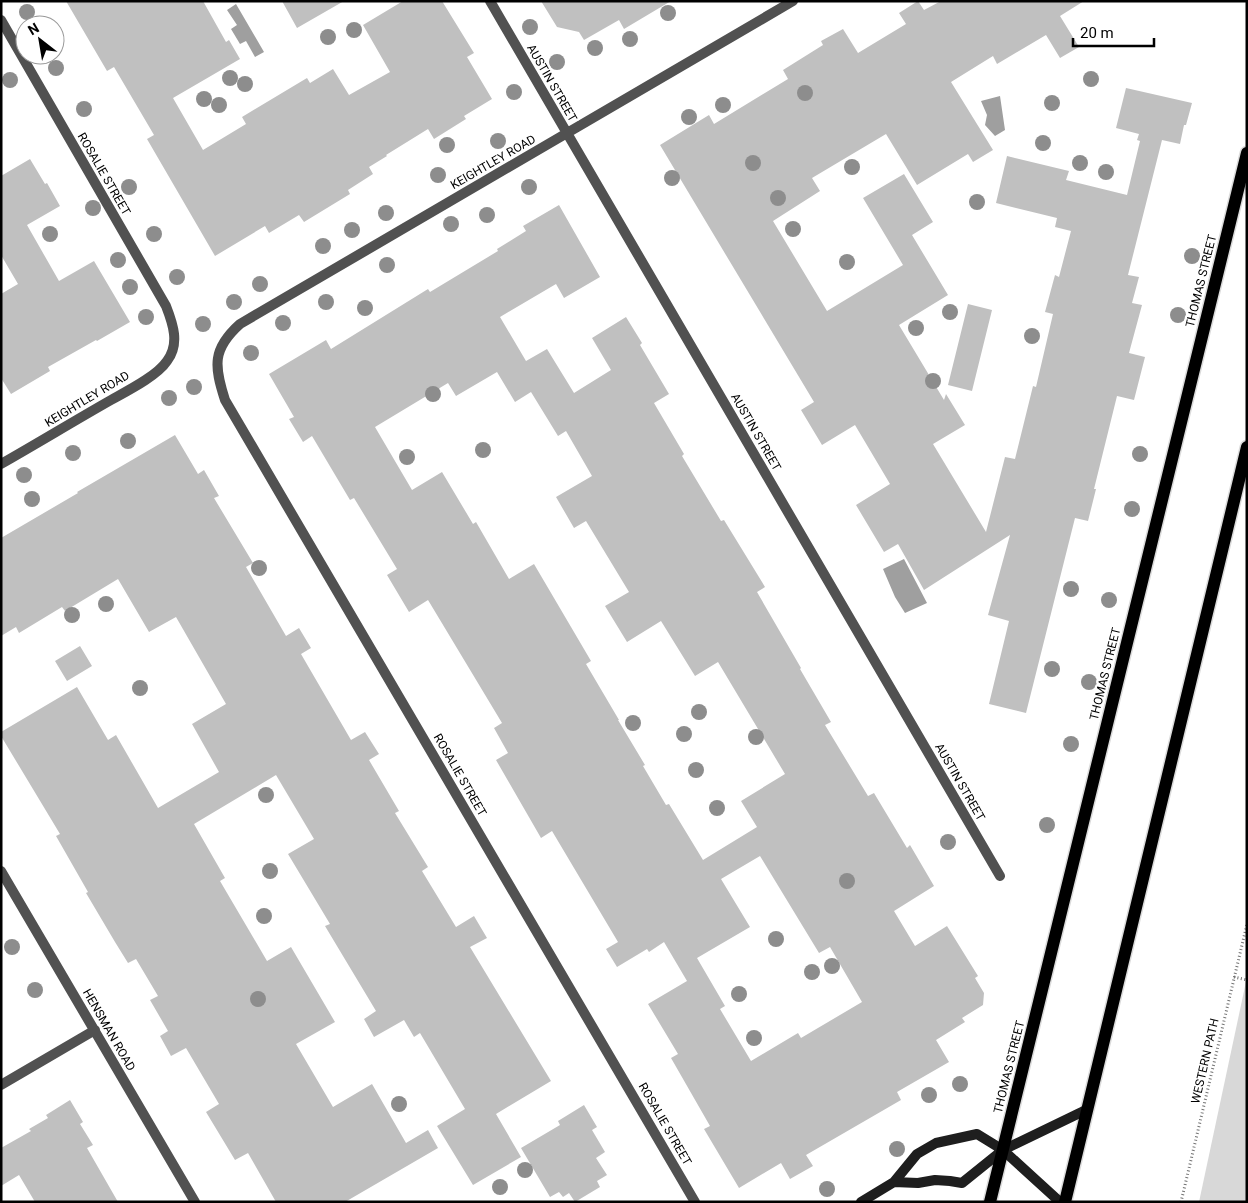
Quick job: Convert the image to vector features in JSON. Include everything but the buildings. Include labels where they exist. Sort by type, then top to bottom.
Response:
[{"type":"main road","name":"THOMAS STREET","points":[[990,1202],[1247,153]]},
{"type":"main road","points":[[1065,1202],[1247,446]]},
{"type":"street","name":"AUSTIN STREET","points":[[490,1],[1000,876]]},
{"type":"street","name":"KEIGHTLEY ROAD","points":[[218,356],[220,347],[229,334],[240,324],[793,1]]},
{"type":"street","name":"ROSALIE STREET","points":[[1,20],[166,306],[174,328],[174,345]]},
{"type":"street","name":"KEIGHTLEY ROAD","points":[[1,464],[158,371],[167,362],[174,345]]},
{"type":"street","name":"ROSALIE STREET","points":[[218,356],[219,380],[225,400],[695,1202]]},
{"type":"street","name":"HENSMAN ROAD","points":[[1,870],[195,1202]]},
{"type":"street","points":[[1,1085],[95,1030]]},
{"type":"street","points":[[894,1182],[918,1183],[935,1180],[962,1183],[1003,1150],[1088,1109]]},
{"type":"street","points":[[860,1202],[894,1182],[917,1154],[936,1143],[977,1134],[1003,1150],[1060,1202]]},
{"type":"path","name":"WESTERN PATH","points":[[1181,1202],[1247,924]]},
{"type":"path","points":[[1234,977],[1247,980]]},
{"type":"shaded area","points":[[236,4],[264,52],[255,57],[246,41],[240,44],[231,29],[237,25],[227,10]]},
{"type":"shaded area","points":[[1000,96],[1005,130],[995,136],[985,125],[987,115],[981,101]]},
{"type":"shaded area","points":[[904,559],[927,603],[905,613],[895,597],[883,569]]},
{"type":"shaded area","points":[[1247,977],[1247,1202],[1199,1202]]}]
